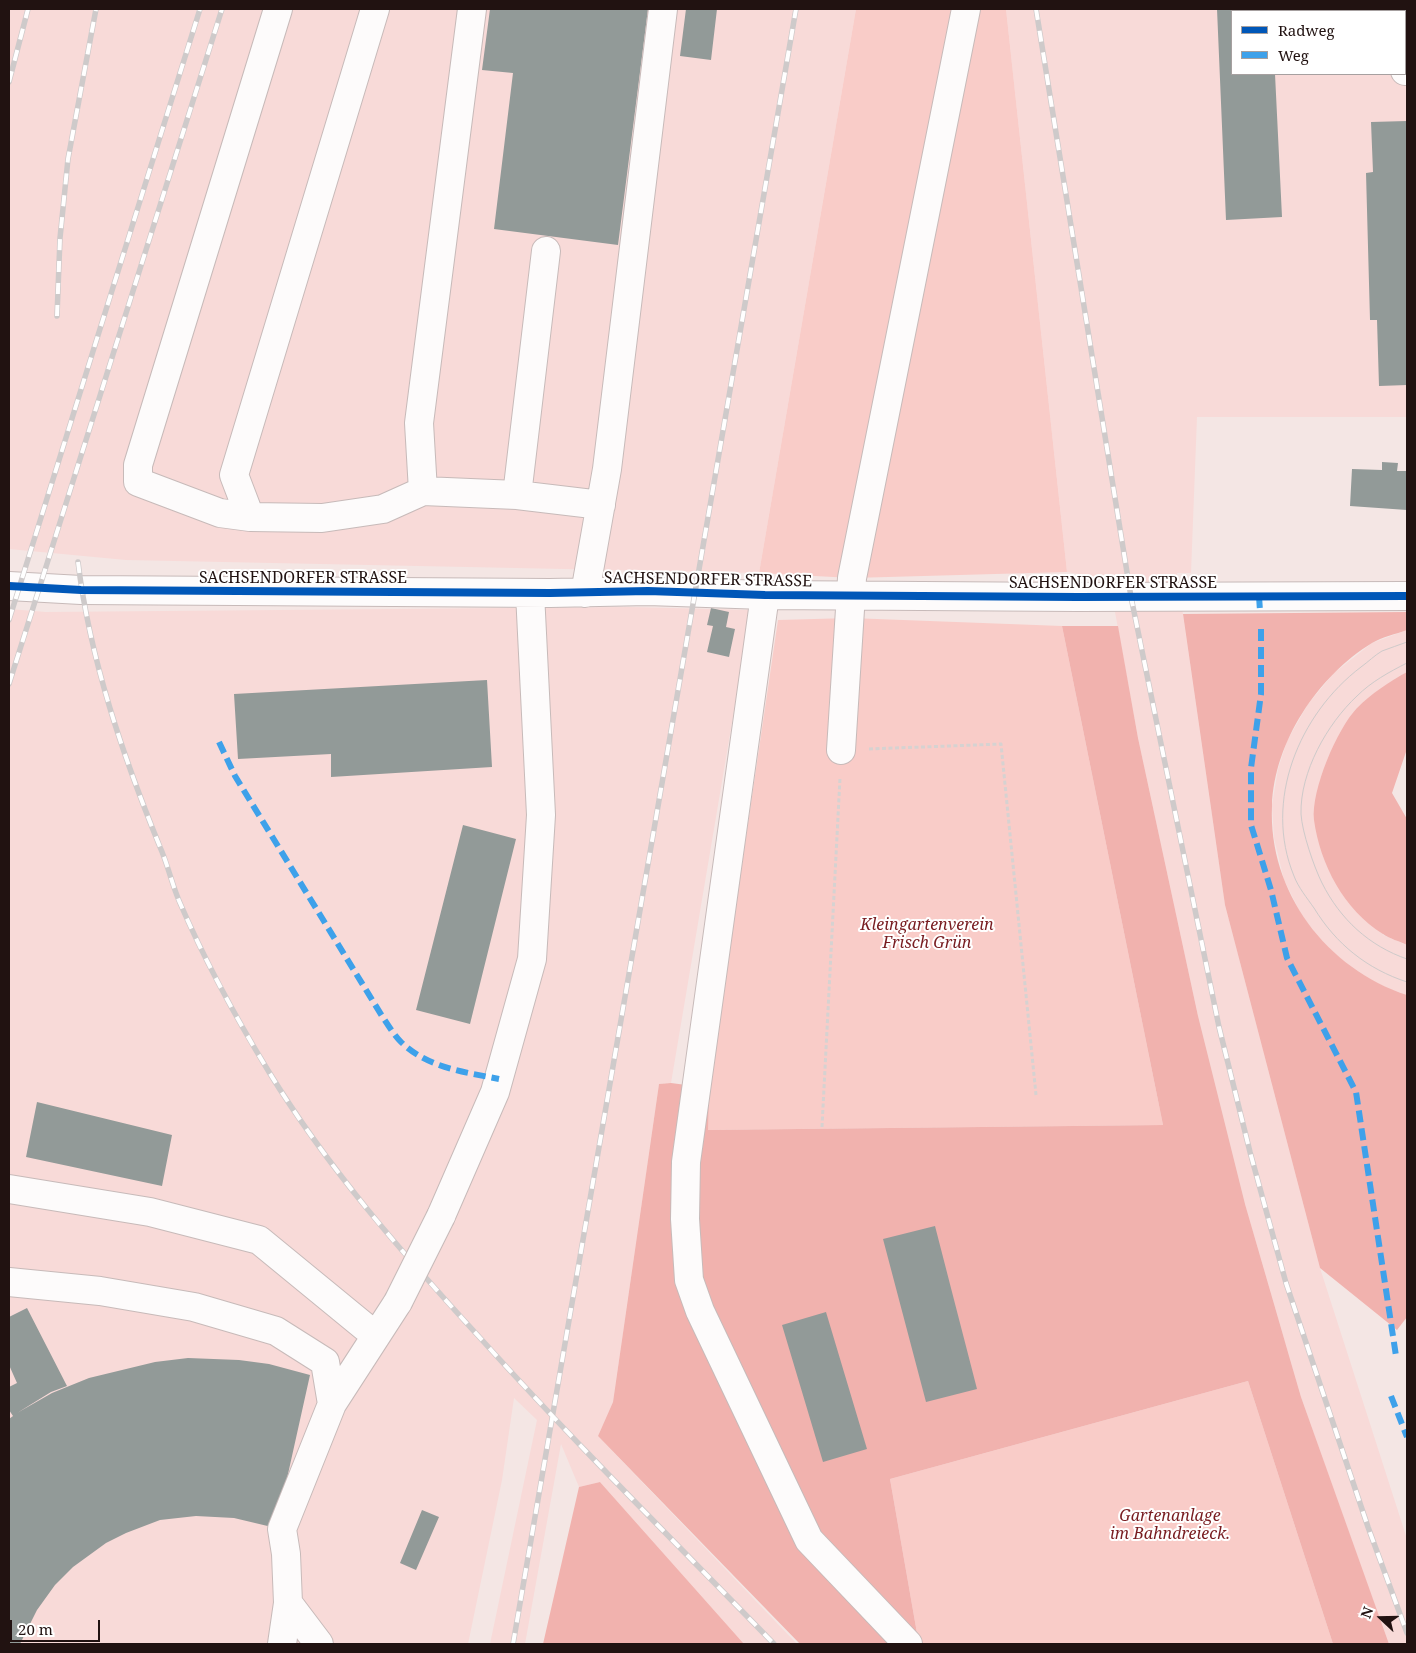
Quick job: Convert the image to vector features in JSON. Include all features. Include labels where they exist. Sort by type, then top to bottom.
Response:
[{"type":"street","points":[[278,9],[138,465],[138,482],[220,513],[250,517],[322,518],[383,508],[423,491],[517,494],[601,505]]},
{"type":"street","points":[[250,517],[234,475],[375,9]]},
{"type":"street","points":[[423,491],[419,423],[472,9]]},
{"type":"street","points":[[585,593],[601,505],[663,9]]},
{"type":"street","points":[[841,750],[852,578],[966,9]]},
{"type":"street","points":[[517,494],[546,251]]},
{"type":"street","name":"SACHSENDORFER STRASSE","points":[[9,586],[82,590],[648,592],[852,596],[1407,596]]},
{"type":"street","points":[[282,1644],[288,1602],[286,1554],[282,1529],[332,1404],[398,1302],[441,1216],[495,1092],[532,959],[541,815],[530,593]]},
{"type":"street","points":[[765,595],[686,1162],[685,1219],[689,1280],[700,1311],[809,1540],[908,1644]]},
{"type":"street","points":[[9,1189],[150,1212],[259,1240],[376,1336]]},
{"type":"street","points":[[9,1282],[100,1291],[194,1308],[276,1331],[325,1362],[332,1404]]},
{"type":"street","points":[[288,1602],[319,1644]]},
{"type":"path","points":[[822,1127],[841,750],[1001,744],[1036,1095]]},
{"type":"shaded area","points":[[9,9],[856,9],[759,573],[126,560],[9,549]]},
{"type":"shaded area","points":[[1006,9],[1407,9],[1407,417],[1197,417],[1191,573],[1177,573],[1225,905],[1320,1268],[1407,1539],[1407,1644],[1389,1644],[1301,1397],[1245,1204],[1198,1016],[1138,738],[1109,579],[1067,572]]},
{"type":"shaded area","points":[[630,607],[751,610],[671,1083],[659,1084],[613,1402],[598,1436],[797,1644],[744,1644],[600,1482],[579,1487],[561,1444],[525,1644],[490,1644],[537,1420],[514,1398],[502,1480],[468,1644],[9,1644],[9,609],[46,612]]},
{"type":"shaded area","points":[[1407,612],[1407,630],[1376,641],[1352,657],[1317,692],[1302,713],[1290,735],[1281,758],[1272,806],[1273,838],[1280,868],[1292,897],[1308,923],[1328,946],[1352,967],[1378,983],[1407,995],[1407,1317],[1397,1330],[1320,1268],[1225,905],[1183,614]]},
{"type":"shaded area","points":[[1062,626],[1118,626],[1138,738],[1198,1016],[1245,1204],[1301,1397],[1389,1644],[1333,1644],[1248,1381],[890,1479],[918,1639],[923,1644],[800,1644],[598,1436],[613,1402],[659,1084],[671,1083],[709,1088],[708,1130],[1163,1125]]},
{"type":"shaded area","points":[[1407,630],[1407,672],[1396,678],[1357,708],[1383,935],[1407,945],[1407,995],[1389,989],[1357,973],[1327,947],[1302,916],[1284,880],[1274,838],[1272,805],[1278,769],[1287,741],[1308,704],[1334,673],[1372,643]]},
{"type":"shaded area","points":[[1407,672],[1407,749],[1392,793],[1407,819],[1407,945],[1386,936],[1369,924],[1346,899],[1328,869],[1322,853],[1314,820],[1314,807],[1327,761],[1341,730],[1349,718],[1374,693]]},
{"type":"shaded area","points":[[600,1482],[744,1644],[543,1644],[579,1487]]},
{"type":"green space","points":[[856,9],[1006,9],[1067,572],[852,578],[759,573]]},
{"type":"green space","name":"Kleingartenverein Frisch Grün","points":[[850,618],[1062,626],[1163,1125],[707,1130],[709,1088],[778,620]]},
{"type":"green space","name":"Gartenanlage im Bahndreieck.","points":[[1248,1381],[1333,1644],[923,1644],[918,1639],[890,1479]]},
{"type":"building","points":[[490,9],[648,9],[618,245],[494,229],[513,73],[482,70]]},
{"type":"building","points":[[686,9],[717,9],[711,60],[680,56]]},
{"type":"building","points":[[1217,9],[1272,9],[1231,10],[1231,75],[1275,75],[1282,217],[1226,220]]},
{"type":"building","points":[[1407,121],[1407,385],[1379,386],[1377,320],[1370,320],[1366,173],[1373,172],[1371,122]]},
{"type":"building","points":[[1382,462],[1398,463],[1397,471],[1407,471],[1407,510],[1350,506],[1352,469],[1382,470]]},
{"type":"building","points":[[711,608],[729,612],[726,627],[735,629],[729,657],[707,652],[713,626],[707,625]]},
{"type":"building","points":[[487,680],[492,767],[331,777],[331,754],[238,759],[234,694]]},
{"type":"building","points":[[463,825],[516,839],[470,1024],[416,1010]]},
{"type":"building","points":[[37,1102],[172,1135],[162,1186],[26,1157]]},
{"type":"building","points":[[935,1226],[977,1389],[926,1402],[883,1239]]},
{"type":"building","points":[[27,1308],[67,1386],[51,1392],[17,1413],[52,1393],[89,1378],[155,1362],[188,1358],[239,1360],[269,1364],[310,1375],[276,1528],[234,1518],[196,1516],[160,1520],[126,1533],[106,1543],[73,1567],[55,1585],[37,1610],[20,1644],[9,1644],[9,1419],[13,1416],[9,1410],[9,1387],[17,1383],[9,1365],[9,1317]]},
{"type":"building","points":[[826,1312],[867,1449],[823,1462],[782,1325]]},
{"type":"building","points":[[422,1510],[439,1517],[416,1570],[400,1563]]},
{"type":"tram line","points":[[1407,642],[1382,651],[1361,667],[1339,686],[1320,709],[1304,734],[1293,761],[1285,789],[1283,818],[1285,847],[1294,876],[1300,888],[1332,933],[1354,954],[1366,962],[1392,977],[1407,982]]},
{"type":"tram line","points":[[1407,663],[1368,686],[1335,720],[1310,766],[1305,782],[1301,814],[1306,840],[1315,868],[1329,896],[1347,919],[1368,939],[1380,947],[1407,959]]},
{"type":"railway","points":[[9,82],[28,9]]},
{"type":"railway","points":[[57,316],[60,238],[68,159],[96,9]]},
{"type":"railway","points":[[9,620],[200,9]]},
{"type":"railway","points":[[9,684],[222,9]]},
{"type":"railway","points":[[513,1644],[796,9]]},
{"type":"railway","points":[[1036,9],[1131,597],[1219,1027],[1250,1152],[1286,1283],[1368,1527],[1407,1633]]},
{"type":"railway","points":[[78,562],[83,599],[99,671],[133,778],[163,854],[177,896],[210,968],[269,1072],[292,1108],[369,1211],[453,1308],[590,1455],[774,1644]]},
{"type":"marked path","points":[[1259,596],[1260,611]]},
{"type":"marked path","points":[[1261,629],[1261,694],[1251,768],[1251,825],[1271,890],[1287,958],[1356,1092],[1396,1356]]},
{"type":"marked path","points":[[219,742],[235,776],[396,1036],[412,1051],[423,1058],[447,1068],[499,1079]]},
{"type":"marked path","points":[[1391,1396],[1407,1437]]},
{"type":"cycle path","points":[[9,586],[81,590],[550,593],[648,591],[765,595],[1078,597],[1407,596]]}]
